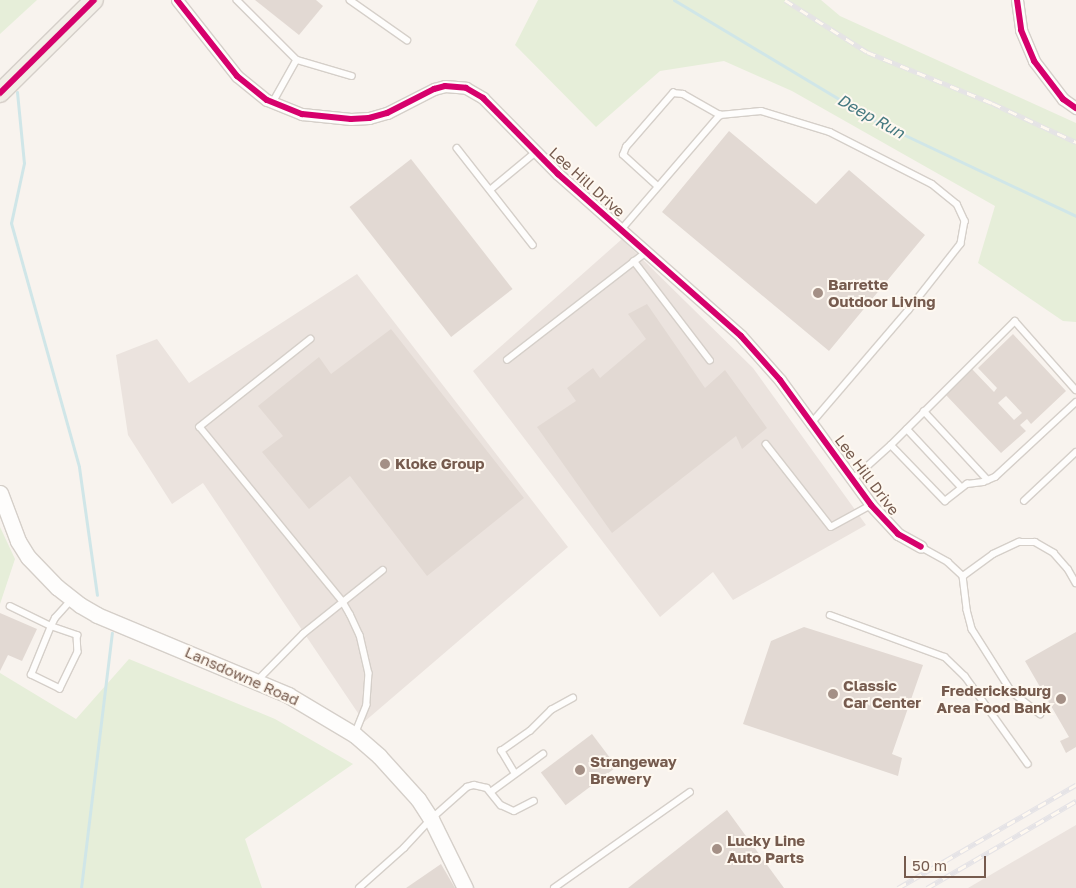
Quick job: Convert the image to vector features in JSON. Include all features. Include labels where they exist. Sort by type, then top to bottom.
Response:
[{"type":"main road","points":[[0,93],[94,0]]},
{"type":"main road","name":"Lansdowne Road","points":[[0,493],[18,541],[28,557],[45,576],[72,599],[97,615],[257,681],[320,712],[355,735],[400,777],[431,819],[465,888]]},
{"type":"street","name":"Lee Hill Drive","points":[[177,0],[237,76],[251,89],[273,103],[302,114],[321,118],[360,119],[387,113],[434,89],[454,86],[474,92],[483,98],[536,152],[741,336],[780,380],[871,506],[898,534],[921,547]]},
{"type":"street","points":[[1017,0],[1021,30],[1034,61],[1064,99],[1076,108]]},
{"type":"lane","points":[[237,0],[297,60],[352,76]]},
{"type":"lane","points":[[350,0],[407,40]]},
{"type":"lane","points":[[273,103],[297,60]]},
{"type":"lane","points":[[658,187],[623,155],[626,147],[672,93],[683,94],[720,115],[760,111],[830,132],[932,184],[957,204],[965,221],[961,244],[909,310],[812,423]]},
{"type":"lane","points":[[621,230],[720,115]]},
{"type":"lane","points":[[457,148],[533,245]]},
{"type":"lane","points":[[490,190],[536,152]]},
{"type":"lane","points":[[507,360],[646,252]]},
{"type":"lane","points":[[634,261],[710,360]]},
{"type":"lane","points":[[853,479],[892,445],[1015,321],[1076,390]]},
{"type":"lane","points":[[311,339],[200,427],[343,602],[360,635],[369,673],[367,705],[355,735]]},
{"type":"lane","points":[[892,445],[945,501],[962,487],[995,477],[1076,402]]},
{"type":"lane","points":[[924,411],[988,480]]},
{"type":"lane","points":[[907,429],[962,487]]},
{"type":"lane","points":[[766,444],[831,527],[871,506]]},
{"type":"lane","points":[[1024,501],[1076,452]]},
{"type":"lane","points":[[963,576],[993,554],[1018,542],[1035,542],[1054,553],[1068,569],[1076,583]]},
{"type":"lane","points":[[921,547],[948,562],[963,576],[966,610],[972,629],[1012,692],[1040,714]]},
{"type":"lane","points":[[257,681],[303,634],[383,570]]},
{"type":"lane","points":[[10,606],[51,626],[77,635],[78,652],[60,689],[31,675],[51,626],[55,618],[72,599]]},
{"type":"lane","points":[[830,615],[944,657],[965,676],[1028,764]]},
{"type":"lane","points":[[515,774],[500,751],[530,731],[551,710],[573,698]]},
{"type":"lane","points":[[492,791],[543,754]]},
{"type":"lane","points":[[359,888],[404,848],[431,819],[467,787],[481,785],[492,791],[502,805],[514,811],[534,801]]},
{"type":"lane","points":[[554,888],[690,792]]},
{"type":"shaded area","points":[[622,239],[753,368],[866,525],[733,600],[713,572],[660,617],[473,371]]},
{"type":"shaded area","points":[[357,274],[568,547],[364,722],[203,483],[172,504],[128,435],[116,355],[157,339],[189,383]]},
{"type":"shaded area","points":[[1076,825],[1076,888],[968,888]]},
{"type":"green space","points":[[0,0],[37,0],[0,34]]},
{"type":"green space","points":[[538,0],[821,0],[840,16],[1076,123],[1076,322],[1063,321],[978,263],[995,206],[792,91],[724,61],[660,71],[596,127],[515,45]]},
{"type":"green space","points":[[0,527],[15,559],[0,604]]},
{"type":"green space","points":[[129,659],[275,719],[353,764],[245,839],[262,888],[0,888],[0,673],[76,719]]},
{"type":"building","points":[[255,0],[316,0],[323,6],[299,35]]},
{"type":"building","name":"Barrette Outdoor Living","points":[[729,131],[816,204],[849,170],[925,235],[829,351],[662,212]]},
{"type":"building","points":[[411,159],[513,289],[451,337],[350,207]]},
{"type":"building","points":[[647,304],[705,388],[725,370],[767,428],[742,449],[736,436],[612,533],[537,427],[576,401],[567,388],[593,368],[600,378],[646,339],[628,314]]},
{"type":"building","name":"Kloke Group","points":[[391,329],[524,498],[427,576],[350,476],[309,509],[262,452],[283,436],[258,406],[319,357],[331,374]]},
{"type":"building","points":[[1013,334],[1066,391],[1031,424],[1027,419],[1020,425],[1026,431],[1001,453],[945,394],[972,369],[994,392],[997,388],[978,368]],"holes":[[[1006,396],[1022,413],[1014,420],[998,403]]]},
{"type":"building","points":[[0,613],[37,629],[22,661],[8,655],[0,671]]},
{"type":"building","name":"Classic Car Center","points":[[804,627],[923,665],[892,754],[902,758],[898,776],[743,724],[771,641]]},
{"type":"building","name":"Fredericksburg Area Food Bank","points":[[1076,632],[1076,747],[1066,753],[1060,741],[1069,737],[1025,661]]},
{"type":"building","name":"Strangeway Brewery","points":[[592,734],[617,767],[566,805],[541,773]]},
{"type":"building","name":"Lucky Line Auto Parts","points":[[727,810],[784,888],[628,888]]},
{"type":"building","points":[[441,864],[455,888],[406,888]]},
{"type":"waterway","name":"Deep Run","points":[[674,0],[875,121],[1076,216]]},
{"type":"waterway","points":[[17,92],[24,163],[11,223],[79,467],[97,595]]},
{"type":"waterway","points":[[81,888],[112,633]]},
{"type":"railway","points":[[785,0],[867,52],[992,103],[1076,142]]},
{"type":"railway","points":[[898,888],[1076,785]]},
{"type":"railway","points":[[927,888],[1076,801]]},
{"type":"cycle path","points":[[0,93],[94,0]]},
{"type":"cycle path","points":[[177,0],[237,76],[267,100],[302,114],[351,119],[369,118],[387,113],[434,89],[445,86],[466,88],[483,98],[558,174],[741,336],[780,380],[871,505],[898,534],[921,547]]},
{"type":"cycle path","points":[[1017,0],[1021,30],[1034,61],[1063,99],[1076,108]]},
{"type":"place","name":"Barrette Outdoor Living","points":[[818,293]]},
{"type":"place","name":"Kloke Group","points":[[385,464]]},
{"type":"place","name":"Classic Car Center","points":[[833,694]]},
{"type":"place","name":"Fredericksburg Area Food Bank","points":[[1061,699]]},
{"type":"place","name":"Strangeway Brewery","points":[[580,770]]},
{"type":"place","name":"Lucky Line Auto Parts","points":[[717,849]]}]
